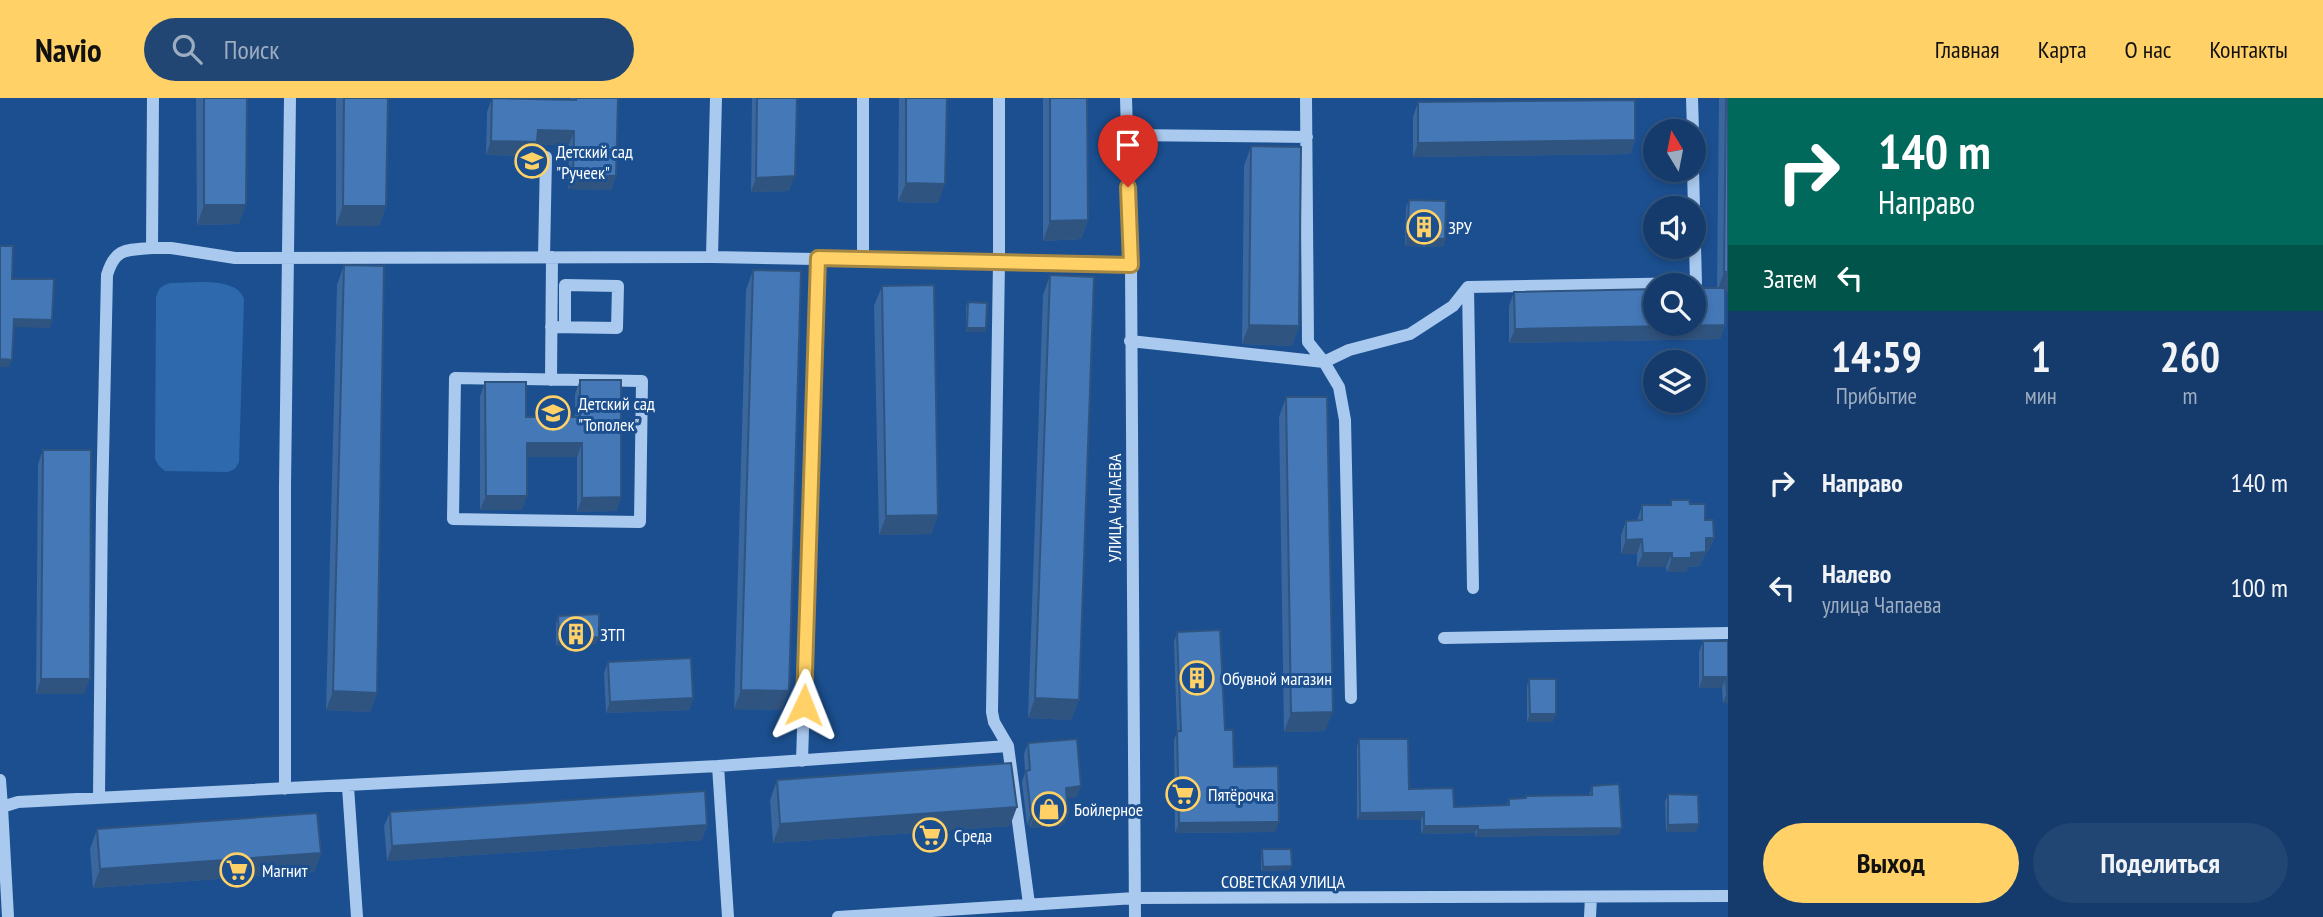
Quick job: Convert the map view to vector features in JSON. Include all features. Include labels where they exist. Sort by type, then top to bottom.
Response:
[{"type":"street","points":[[152,248],[153,98]]},
{"type":"street","points":[[285,789],[290,98]]},
{"type":"street","points":[[712,257],[716,98]]},
{"type":"street","points":[[863,98],[863,258]]},
{"type":"street","points":[[999,98],[992,712],[994,722],[1008,747],[1029,904]]},
{"type":"street","name":"УЛИЦА ЧАПАЕВА","points":[[1126,98],[1131,265],[1135,917]]},
{"type":"street","points":[[1306,98],[1308,342],[1339,387],[1345,420],[1351,698]]},
{"type":"street","points":[[1692,98],[1693,119]]},
{"type":"street","points":[[1127,135],[1307,137]]},
{"type":"street","points":[[546,157],[548,257],[558,327]]},
{"type":"street","points":[[1468,287],[1696,282],[1693,182]]},
{"type":"street","points":[[99,797],[107,275],[112,260],[124,250],[171,248],[235,258],[863,258],[1131,265]]},
{"type":"street","points":[[802,761],[818,258]]},
{"type":"street","points":[[551,380],[558,327],[565,285],[618,286],[617,328],[558,327]]},
{"type":"street","points":[[1130,341],[1324,362],[1349,350],[1410,334],[1453,306],[1468,287]]},
{"type":"street","points":[[1468,287],[1473,587]]},
{"type":"street","points":[[455,378],[551,380],[642,381],[640,522],[453,519],[455,378]]},
{"type":"street","points":[[1444,638],[1728,633]]},
{"type":"street","points":[[2,807],[18,802],[99,797],[348,787],[1008,747]]},
{"type":"street","points":[[718,766],[728,917]]},
{"type":"street","points":[[0,780],[8,917]]},
{"type":"street","points":[[348,787],[357,917]]},
{"type":"street","points":[[1590,917],[1591,897]]},
{"type":"street","name":"СОВЕТСКАЯ УЛИЦА","points":[[838,917],[1135,898],[1728,897]]},
{"type":"shaded area","points":[[171,283],[223,284],[239,292],[244,299],[239,462],[235,469],[228,472],[165,471],[155,459],[156,298],[161,288]]},
{"type":"building","points":[[204,98],[247,98],[246,205],[204,205]]},
{"type":"building","points":[[344,98],[388,98],[386,206],[343,206]]},
{"type":"building","points":[[492,98],[618,98],[616,176],[573,175],[574,131],[538,130],[537,142],[491,141]]},
{"type":"building","points":[[757,98],[797,98],[795,176],[756,178]]},
{"type":"building","points":[[906,98],[947,98],[945,184],[906,183]]},
{"type":"building","points":[[1050,98],[1087,98],[1088,220],[1050,221]]},
{"type":"building","points":[[1726,98],[1728,272],[1724,272]]},
{"type":"building","points":[[1635,100],[1635,140],[1418,143],[1418,102]]},
{"type":"building","points":[[1251,146],[1301,147],[1299,326],[1249,325]]},
{"type":"building","name":"ЗРУ","points":[[1409,200],[1446,201],[1445,239],[1407,238]]},
{"type":"building","points":[[0,246],[13,246],[12,279],[54,279],[52,320],[14,319],[12,360],[0,359]]},
{"type":"building","points":[[344,265],[384,266],[377,693],[333,691]]},
{"type":"building","points":[[753,270],[801,271],[789,691],[741,690]]},
{"type":"building","points":[[1050,275],[1094,277],[1079,700],[1035,698]]},
{"type":"building","points":[[934,285],[938,515],[886,516],[882,286]]},
{"type":"building","points":[[1706,288],[1725,288],[1725,325],[1706,325]]},
{"type":"building","points":[[1643,289],[1643,327],[1515,329],[1514,292]]},
{"type":"building","points":[[968,302],[987,303],[986,328],[967,328]]},
{"type":"building","points":[[580,380],[621,380],[621,497],[582,498],[582,443],[527,443],[527,496],[486,496],[485,382],[526,382],[526,417],[580,417]]},
{"type":"building","points":[[1286,397],[1327,397],[1333,712],[1291,713]]},
{"type":"building","points":[[43,450],[91,450],[90,679],[41,679]]},
{"type":"building","points":[[1671,500],[1689,500],[1690,504],[1705,504],[1705,520],[1713,520],[1714,538],[1706,538],[1706,552],[1691,553],[1691,558],[1672,558],[1672,553],[1643,553],[1642,539],[1626,540],[1626,521],[1642,520],[1642,505],[1671,505]]},
{"type":"building","name":"ЗТП","points":[[599,614],[599,637],[559,638],[558,616]]},
{"type":"building","points":[[1220,630],[1225,730],[1233,730],[1234,767],[1278,766],[1279,822],[1179,823],[1177,731],[1181,731],[1177,632]]},
{"type":"building","points":[[1703,641],[1728,641],[1728,692],[1726,677],[1703,677]]},
{"type":"building","points":[[691,658],[693,698],[610,702],[608,662]]},
{"type":"building","points":[[1529,679],[1556,679],[1556,714],[1530,714]]},
{"type":"building","points":[[1077,739],[1081,786],[1066,788],[1068,814],[1034,817],[1034,814],[1031,814],[1026,771],[1030,770],[1028,743]]},
{"type":"building","points":[[1359,739],[1408,739],[1409,789],[1453,788],[1454,807],[1509,805],[1509,799],[1526,796],[1592,795],[1592,786],[1619,784],[1622,828],[1478,830],[1478,826],[1424,826],[1424,812],[1360,813]]},
{"type":"building","points":[[1011,763],[1017,807],[780,824],[777,780]]},
{"type":"building","points":[[705,791],[707,825],[392,846],[390,812]]},
{"type":"building","points":[[1668,794],[1698,795],[1699,824],[1668,825]]},
{"type":"building","points":[[317,813],[321,853],[100,869],[97,829]]},
{"type":"building","points":[[1262,849],[1291,849],[1292,866],[1263,867]]},
{"type":"place","name":"Детский сад \"Ручеек\"","points":[[532,161]]},
{"type":"place","name":"ЗРУ","points":[[1424,227]]},
{"type":"place","name":"Детский сад \"Тополек\"","points":[[553,413]]},
{"type":"place","name":"ЗТП","points":[[576,634]]},
{"type":"place","name":"Обувной магазин","points":[[1197,678]]},
{"type":"place","name":"Пятёрочка","points":[[1183,794]]},
{"type":"place","name":"Бойлерное","points":[[1049,809]]},
{"type":"place","name":"Среда","points":[[930,835]]},
{"type":"place","name":"Магнит","points":[[237,870]]},
{"type":"route","points":[[804,705],[818,258],[1131,265],[1128,187]]}]
